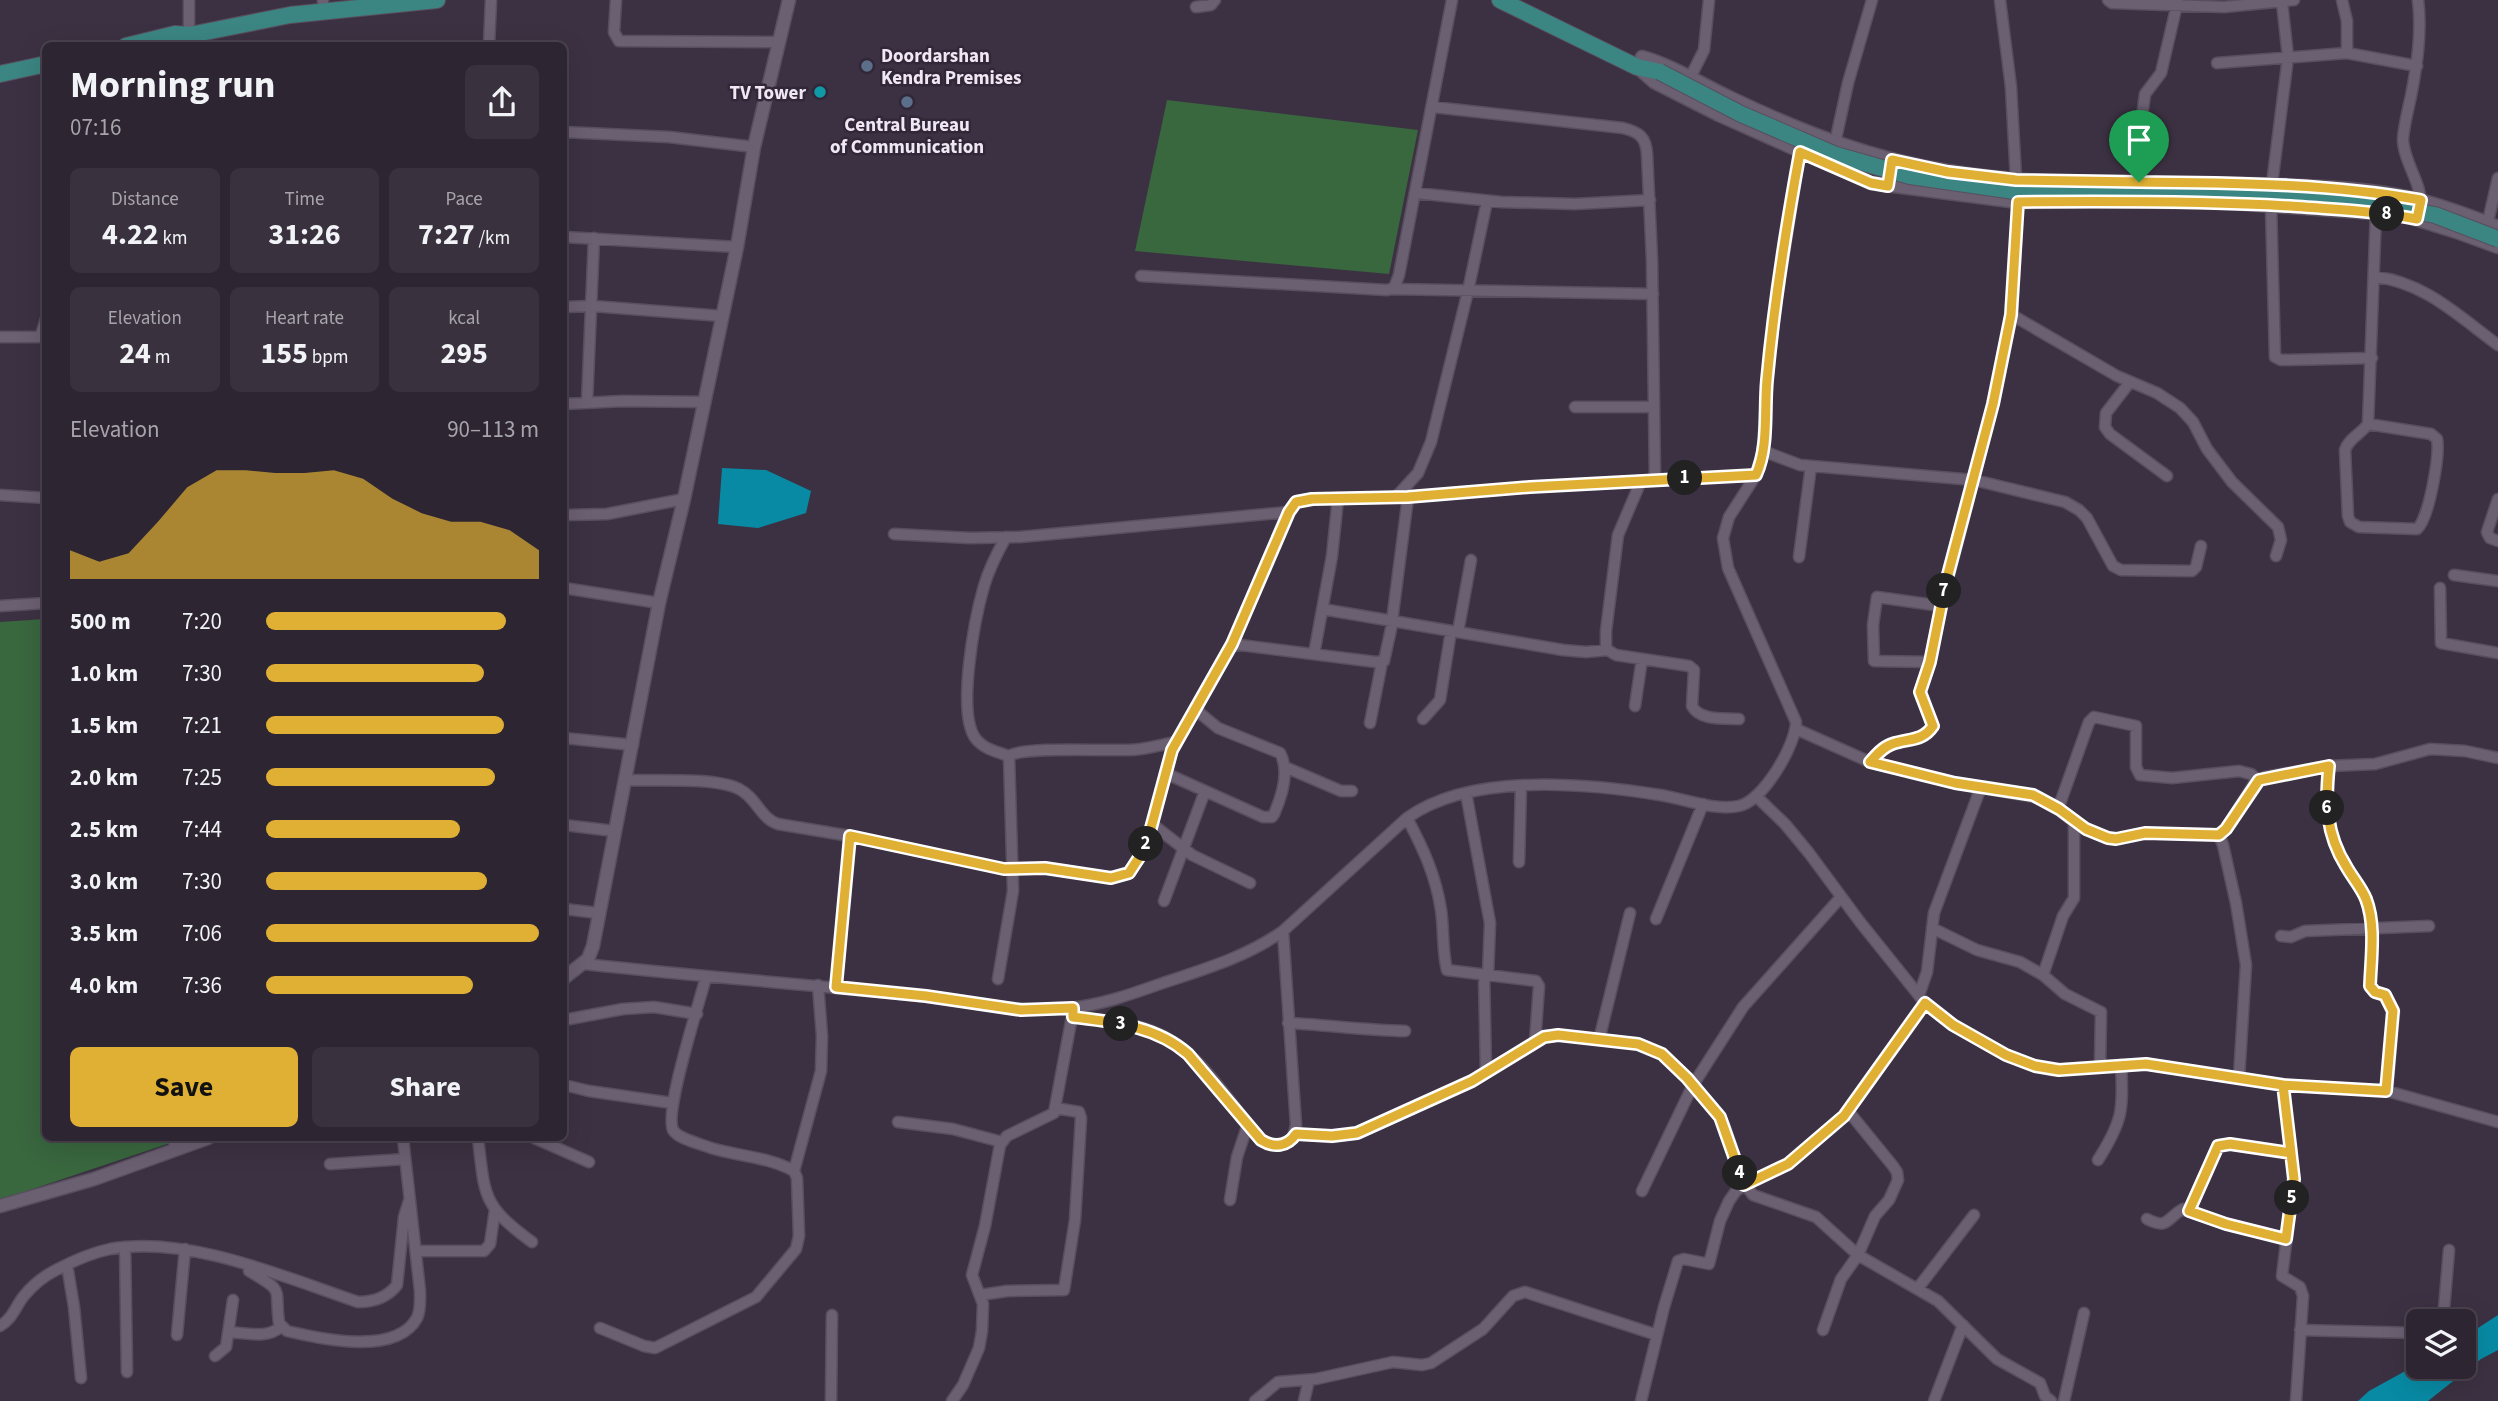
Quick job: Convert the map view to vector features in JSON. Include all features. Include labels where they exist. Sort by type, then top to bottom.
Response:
[{"type":"main road","points":[[180,36],[258,12],[342,0]]},
{"type":"main road","points":[[148,42],[290,15],[438,0]]},
{"type":"main road","points":[[1500,0],[1639,62],[1741,114],[1836,155],[1910,176],[2021,192],[2196,193],[2360,201],[2435,215],[2490,239]]},
{"type":"main road","points":[[1525,0],[1639,62]]},
{"type":"main road","points":[[1,74],[42,65]]},
{"type":"street","points":[[180,36],[189,0]]},
{"type":"street","points":[[489,42],[491,0]]},
{"type":"street","points":[[616,0],[614,32],[619,41],[779,42]]},
{"type":"street","points":[[567,976],[584,964],[590,954],[659,603],[684,499],[737,247],[754,147],[789,0]]},
{"type":"street","points":[[1196,7],[1212,5],[1215,0]]},
{"type":"street","points":[[1391,289],[1399,275],[1452,0]]},
{"type":"street","points":[[1690,78],[1704,50],[1709,0]]},
{"type":"street","points":[[1835,143],[1848,83],[1872,0]]},
{"type":"street","points":[[2000,0],[2009,64],[2016,180]]},
{"type":"street","points":[[2108,0],[2112,3],[2178,3],[2224,7],[2294,0]]},
{"type":"street","points":[[2342,0],[2347,21],[2347,53]]},
{"type":"street","points":[[2417,219],[2421,200],[2403,141],[2417,66],[2420,22],[2418,0]]},
{"type":"street","points":[[2272,184],[2288,57],[2282,2]]},
{"type":"street","points":[[2139,182],[2136,169],[2145,94],[2161,73],[2178,3]]},
{"type":"street","points":[[2217,63],[2347,53],[2417,66]]},
{"type":"street","points":[[1639,62],[1663,63],[1733,99],[1835,143],[1892,160],[1948,172],[2016,180],[2272,184],[2347,189],[2421,200],[2493,225]]},
{"type":"street","points":[[1639,62],[1654,82],[1871,183],[2018,202],[2125,201],[2272,205],[2376,212],[2417,219],[2490,239],[2498,247]]},
{"type":"street","points":[[1433,107],[1636,131],[1642,134],[1647,147],[1650,200],[1655,480]]},
{"type":"street","points":[[567,132],[669,137],[754,147]]},
{"type":"street","points":[[1073,1012],[1133,994],[1250,952],[1283,931],[1407,818],[1429,805],[1466,793],[1521,786],[1581,786],[1634,791],[1703,804],[1738,806],[1757,797],[1788,751],[1796,729],[1794,715],[1728,568],[1723,548],[1724,528],[1756,475],[1763,452],[1775,309],[1800,152]]},
{"type":"street","points":[[1888,186],[1892,160]]},
{"type":"street","points":[[2490,239],[2498,178]]},
{"type":"street","points":[[1416,193],[1487,201],[1575,204],[1650,200]]},
{"type":"street","points":[[1396,497],[1418,473],[1431,442],[1487,201]]},
{"type":"street","points":[[1870,762],[1886,747],[1903,740],[1919,739],[1933,726],[1920,692],[1930,662],[1941,607],[1974,480],[2011,315],[2018,202]]},
{"type":"street","points":[[2272,205],[2275,357],[2281,360],[2372,358]]},
{"type":"street","points":[[2368,424],[2431,435],[2437,439],[2431,489],[2424,520],[2417,529],[2359,527],[2350,522],[2345,450],[2368,424],[2376,212]]},
{"type":"street","points":[[567,237],[737,247]]},
{"type":"street","points":[[587,402],[594,238]]},
{"type":"street","points":[[1141,276],[1391,289],[1653,294]]},
{"type":"street","points":[[2375,277],[2402,281],[2434,298],[2498,345]]},
{"type":"street","points":[[567,307],[592,306],[722,316]]},
{"type":"street","points":[[2011,315],[2130,382],[2168,400],[2193,422],[2207,449],[2231,482],[2277,527],[2281,540],[2276,556]]},
{"type":"street","points":[[0,337],[38,337],[42,332]]},
{"type":"street","points":[[2130,382],[2106,414],[2105,427],[2110,434],[2167,476]]},
{"type":"street","points":[[567,404],[705,402]]},
{"type":"street","points":[[1575,407],[1654,407]]},
{"type":"street","points":[[1763,452],[1811,466],[1974,480],[2054,498],[2073,506],[2087,518],[2113,566],[2120,570],[2192,571],[2201,546]]},
{"type":"street","points":[[1800,557],[1811,466]]},
{"type":"street","points":[[626,780],[717,783],[734,787],[752,797],[768,820],[774,823],[1012,870],[1045,868],[1105,877],[1121,876],[1135,866],[1152,824],[1176,742],[1232,644],[1289,512],[1296,502],[1756,475]]},
{"type":"street","points":[[1608,650],[1606,631],[1614,555],[1624,519],[1640,481]]},
{"type":"street","points":[[0,495],[42,498]]},
{"type":"street","points":[[1370,723],[1382,662],[1387,653],[1408,497]]},
{"type":"street","points":[[1314,654],[1335,536],[1338,498]]},
{"type":"street","points":[[567,515],[615,513],[684,499]]},
{"type":"street","points":[[2498,499],[2487,532],[2490,538],[2498,541]]},
{"type":"street","points":[[894,534],[1006,537],[1289,512]]},
{"type":"street","points":[[1006,537],[990,567],[983,589],[969,663],[967,710],[970,729],[979,742],[990,750],[1009,756]]},
{"type":"street","points":[[1423,719],[1440,700],[1472,560]]},
{"type":"street","points":[[2454,575],[2498,581]]},
{"type":"street","points":[[567,588],[659,603]]},
{"type":"street","points":[[2440,589],[2441,643],[2498,653]]},
{"type":"street","points":[[1930,662],[1874,661],[1873,625],[1877,597],[1941,607]]},
{"type":"street","points":[[0,607],[42,603]]},
{"type":"street","points":[[1322,609],[1563,650],[1608,650],[1616,655],[1692,668],[1694,711],[1702,716],[1740,719]]},
{"type":"street","points":[[1232,644],[1382,662]]},
{"type":"street","points":[[1635,706],[1642,659]]},
{"type":"street","points":[[1165,773],[1263,817],[1272,817],[1279,804],[1285,767],[1283,757],[1276,750],[1218,728],[1196,710]]},
{"type":"street","points":[[2059,809],[2089,722],[2094,717],[2136,726],[2136,767],[2140,775],[2172,778],[2239,771],[2251,774],[2259,780]]},
{"type":"street","points":[[1796,729],[1870,762],[1981,787],[2033,795],[2059,809],[2074,822],[2098,835],[2111,838],[2145,833],[2219,835],[2226,829],[2259,780],[2329,766],[2375,764],[2430,749],[2447,749],[2498,758]]},
{"type":"street","points":[[567,738],[633,745]]},
{"type":"street","points":[[1009,756],[1014,752],[1031,751],[1128,750],[1176,742]]},
{"type":"street","points":[[998,979],[1013,896],[1009,756]]},
{"type":"street","points":[[2329,766],[2326,806],[2333,841],[2366,900],[2372,928],[2370,986],[2375,992],[2385,995],[2393,1011],[2386,1091]]},
{"type":"street","points":[[1285,767],[1341,791],[1352,791]]},
{"type":"street","points":[[1519,862],[1521,786]]},
{"type":"street","points":[[1642,1401],[1678,1261],[1684,1259],[1709,1264],[1720,1221],[1729,1201],[1744,1185],[1788,1164],[1849,1112],[1922,999],[1939,898],[1981,787]]},
{"type":"street","points":[[1164,901],[1205,790]]},
{"type":"street","points":[[1466,793],[1490,923],[1486,975],[1486,1072]]},
{"type":"street","points":[[1757,797],[1785,824],[1922,999],[1953,1025],[2022,1062],[2052,1070],[2146,1064],[2283,1085],[2386,1091],[2498,1122]]},
{"type":"street","points":[[1657,919],[1703,804]]},
{"type":"street","points":[[1407,818],[1436,881],[1445,937],[1446,967],[1448,970],[1535,980],[1538,983],[1535,1042]]},
{"type":"street","points":[[2043,975],[2062,920],[2074,898],[2074,822]]},
{"type":"street","points":[[1152,824],[1200,859],[1250,883]]},
{"type":"street","points":[[567,825],[614,831]]},
{"type":"street","points":[[2219,835],[2224,845],[2236,902],[2246,965],[2239,1079]]},
{"type":"street","points":[[836,987],[850,836]]},
{"type":"street","points":[[1642,1191],[1693,1085],[1747,1002],[1841,897]]},
{"type":"street","points":[[567,909],[597,913]]},
{"type":"street","points":[[1599,1040],[1630,913]]},
{"type":"street","points":[[2281,936],[2291,937],[2308,931],[2429,926]]},
{"type":"street","points":[[1932,928],[1977,950],[2020,962],[2043,975],[2064,994],[2102,1014],[2100,1066]]},
{"type":"street","points":[[1283,931],[1296,1134]]},
{"type":"street","points":[[584,964],[926,996],[1021,1010],[1073,1012],[1150,1030],[1175,1043],[1198,1063],[1261,1140],[1269,1145],[1285,1144],[1296,1134],[1332,1136],[1357,1133],[1452,1091],[1544,1037],[1558,1035],[1638,1044],[1656,1050],[1678,1068],[1715,1110],[1724,1125],[1744,1185],[1759,1198],[1816,1217],[1857,1255],[1918,1288],[1944,1306],[1997,1359],[2040,1383],[2045,1396],[2052,1401]]},
{"type":"street","points":[[600,1328],[655,1348],[756,1297],[796,1249],[799,1224],[797,1174],[794,1171],[759,1158],[709,1147],[677,1135],[671,1126],[672,1103],[706,977]]},
{"type":"street","points":[[794,1171],[821,1071],[822,1037],[817,985]]},
{"type":"street","points":[[567,1019],[623,1009],[654,1007],[697,1014]]},
{"type":"street","points":[[952,1401],[979,1348],[984,1316],[980,1295],[973,1281],[973,1268],[985,1226],[1002,1142],[1007,1136],[1051,1116],[1055,1108],[1073,1012]]},
{"type":"street","points":[[1288,1023],[1405,1031]]},
{"type":"street","points":[[2098,1160],[2119,1124],[2123,1092],[2120,1065]]},
{"type":"street","points":[[2283,1085],[2293,1187],[2282,1276],[2302,1291],[2296,1401]]},
{"type":"street","points":[[567,1086],[672,1103]]},
{"type":"street","points":[[980,1295],[1007,1291],[1064,1290],[1075,1220],[1081,1118],[1079,1112],[1055,1108]]},
{"type":"street","points":[[1823,1330],[1841,1279],[1857,1255],[1875,1216],[1889,1200],[1898,1175],[1849,1112]]},
{"type":"street","points":[[898,1122],[953,1129],[1002,1142]]},
{"type":"street","points":[[1230,1200],[1237,1157],[1248,1124]]},
{"type":"street","points":[[234,1261],[276,1289],[281,1327],[287,1331],[367,1342],[396,1336],[416,1320],[420,1291],[403,1141]]},
{"type":"street","points":[[478,1141],[484,1186],[495,1210],[505,1222],[531,1241]]},
{"type":"street","points":[[541,1141],[589,1162]]},
{"type":"street","points":[[0,1206],[55,1188],[94,1179],[174,1143]]},
{"type":"street","points":[[2189,1211],[2218,1146],[2230,1144],[2291,1153]]},
{"type":"street","points":[[330,1164],[405,1159]]},
{"type":"street","points":[[0,1326],[9,1320],[27,1293],[53,1272],[92,1254],[125,1247],[185,1249],[234,1261],[358,1301],[372,1302],[389,1293],[397,1285],[404,1217],[409,1201]]},
{"type":"street","points":[[416,1251],[484,1251],[490,1244],[495,1210]]},
{"type":"street","points":[[2147,1219],[2164,1223],[2179,1211],[2189,1211],[2226,1224],[2286,1239]]},
{"type":"street","points":[[1918,1288],[1974,1215]]},
{"type":"street","points":[[125,1247],[127,1372]]},
{"type":"street","points":[[177,1335],[185,1249]]},
{"type":"street","points":[[2445,1309],[2449,1250]]},
{"type":"street","points":[[67,1265],[74,1307],[80,1378]]},
{"type":"street","points":[[1255,1401],[1275,1383],[1309,1380],[1393,1362],[1422,1365],[1431,1363],[1477,1334],[1513,1296],[1525,1292],[1657,1335]]},
{"type":"street","points":[[215,1356],[226,1347],[233,1300]]},
{"type":"street","points":[[2064,1401],[2084,1313]]},
{"type":"street","points":[[831,1315],[831,1401]]},
{"type":"street","points":[[1934,1401],[1963,1325]]},
{"type":"street","points":[[229,1332],[265,1335],[281,1327]]},
{"type":"street","points":[[2300,1330],[2406,1333]]},
{"type":"street","points":[[1304,1401],[1309,1380]]},
{"type":"green space","points":[[1167,100],[1418,130],[1389,274],[1135,251]]},
{"type":"green space","points":[[42,619],[42,1141],[176,1141],[0,1200],[0,622]]},
{"type":"water","points":[[722,468],[766,470],[811,491],[806,513],[758,528],[718,524]]},
{"type":"water","points":[[2498,1315],[2498,1350],[2476,1363],[2476,1329]]},
{"type":"water","points":[[2406,1371],[2406,1379],[2456,1379],[2428,1401],[2358,1401],[2369,1391]]},
{"type":"place","name":"Doordarshan Kendra Premises","points":[[867,66]]},
{"type":"place","name":"TV Tower","points":[[820,92]]},
{"type":"place","name":"Central Bureau of Communication","points":[[907,102]]},
{"type":"route","points":[[2139,182],[2016,180],[1948,172],[1892,160],[1888,186],[1871,183],[1800,152],[1775,309],[1763,452],[1756,475],[1296,502],[1289,512],[1232,644],[1172,750],[1148,839],[1129,873],[1111,878],[1061,869],[1004,869],[850,836],[836,987],[926,996],[1021,1010],[1073,1008],[1073,1017],[1150,1030],[1175,1043],[1188,1054],[1261,1140],[1269,1145],[1285,1144],[1296,1134],[1332,1136],[1357,1133],[1472,1081],[1540,1038],[1551,1035],[1648,1046],[1678,1068],[1715,1110],[1724,1125],[1744,1185],[1788,1164],[1849,1112],[1925,1003],[1953,1025],[2006,1055],[2052,1070],[2146,1064],[2283,1085],[2291,1153],[2294,1179],[2286,1239],[2245,1230],[2189,1211],[2215,1151],[2221,1144],[2291,1153],[2283,1085],[2386,1091],[2393,1011],[2385,995],[2375,992],[2370,986],[2370,916],[2366,900],[2333,841],[2327,817],[2329,766],[2259,780],[2226,829],[2219,835],[2145,833],[2116,839],[2086,829],[2047,801],[2033,795],[1955,783],[1870,762],[1891,744],[1919,739],[1933,726],[1920,692],[1930,662],[1946,582],[1993,404],[2011,315],[2018,202],[2232,204],[2376,212],[2417,219],[2421,200],[2347,189],[2272,184],[2139,182]]}]
